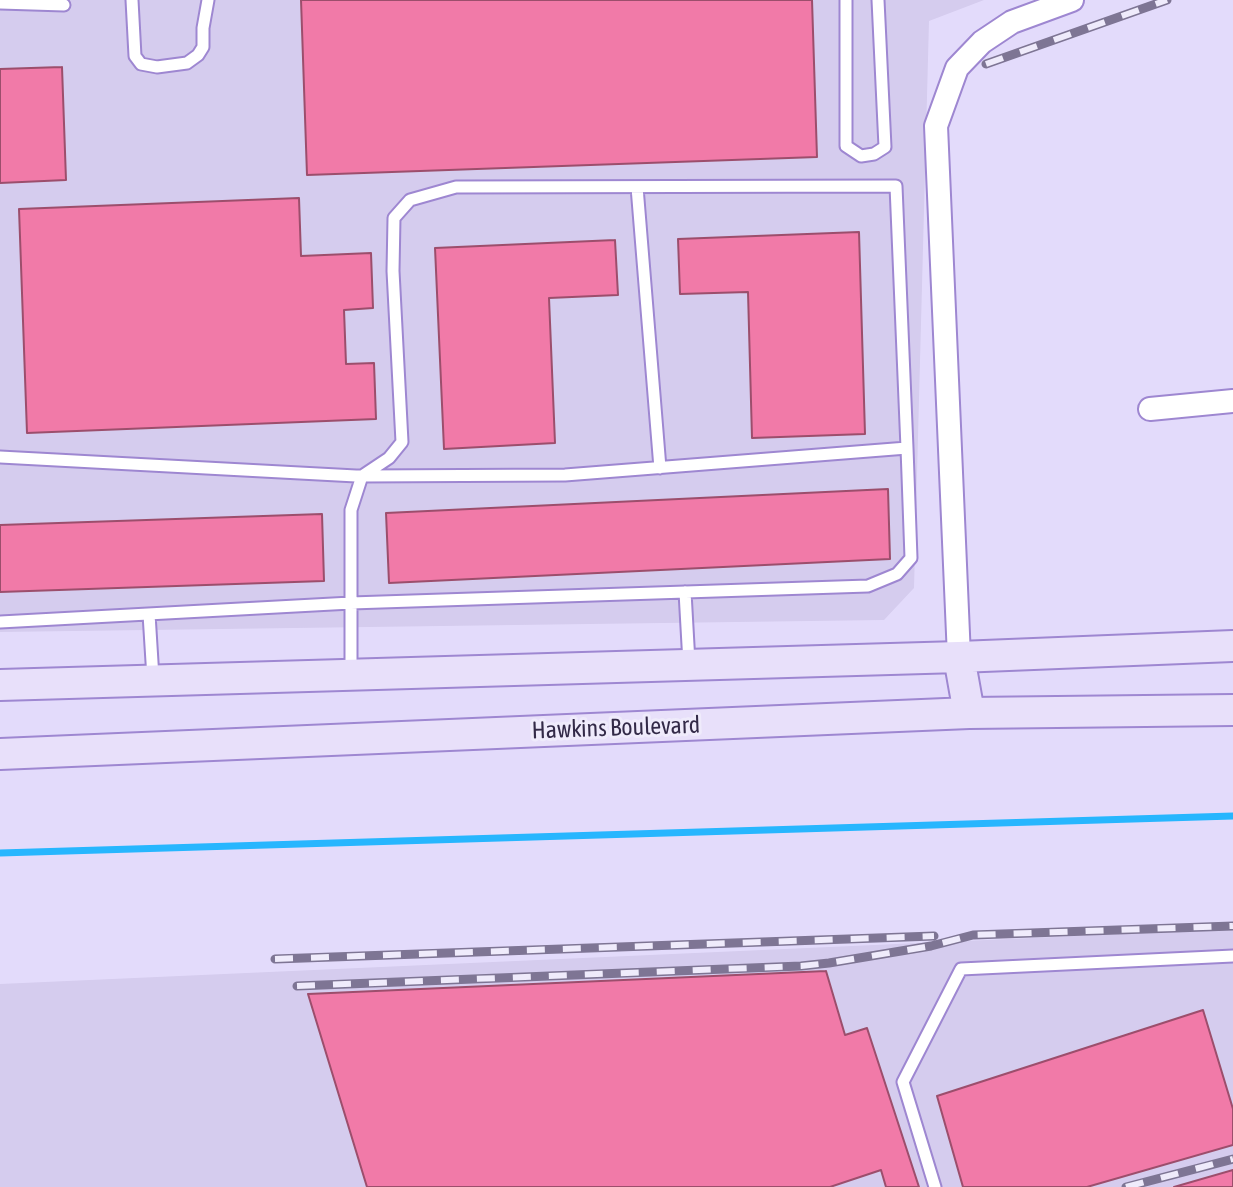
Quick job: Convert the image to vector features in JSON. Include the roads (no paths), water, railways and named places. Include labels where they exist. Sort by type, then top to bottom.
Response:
[{"type":"main road","points":[[0,685],[1233,646]]},
{"type":"main road","points":[[959,657],[969,713]]},
{"type":"main road","name":"Hawkins Boulevard","points":[[0,754],[969,713],[1233,710]]},
{"type":"street","points":[[959,657],[936,126],[957,68],[982,42],[1012,22],[1072,0]]},
{"type":"street","points":[[1150,409],[1233,401]]},
{"type":"lane","points":[[132,0],[135,56],[141,64],[157,67],[187,63],[198,55],[203,47],[208,0]]},
{"type":"lane","points":[[846,0],[846,146],[861,156],[874,154],[885,147],[878,0]]},
{"type":"lane","points":[[0,3],[64,5]]},
{"type":"lane","points":[[0,622],[351,603],[868,586],[897,574],[911,558],[896,186],[456,187],[410,200],[394,218],[393,271],[402,442],[389,458],[362,476],[351,510],[351,603],[351,674]]},
{"type":"lane","points":[[637,187],[660,468]]},
{"type":"lane","points":[[0,457],[362,476],[565,475],[907,448]]},
{"type":"lane","points":[[685,592],[689,665]]},
{"type":"lane","points":[[149,614],[153,681]]},
{"type":"lane","points":[[935,1187],[903,1082],[961,969],[1233,956]]},
{"type":"waterway","points":[[0,853],[1233,816]]},
{"type":"railway","points":[[986,64],[1167,0]]},
{"type":"railway","points":[[297,986],[801,966],[931,946],[973,935],[1233,926]]},
{"type":"railway","points":[[275,959],[934,936]]},
{"type":"railway","points":[[1126,1187],[1233,1159]]}]
